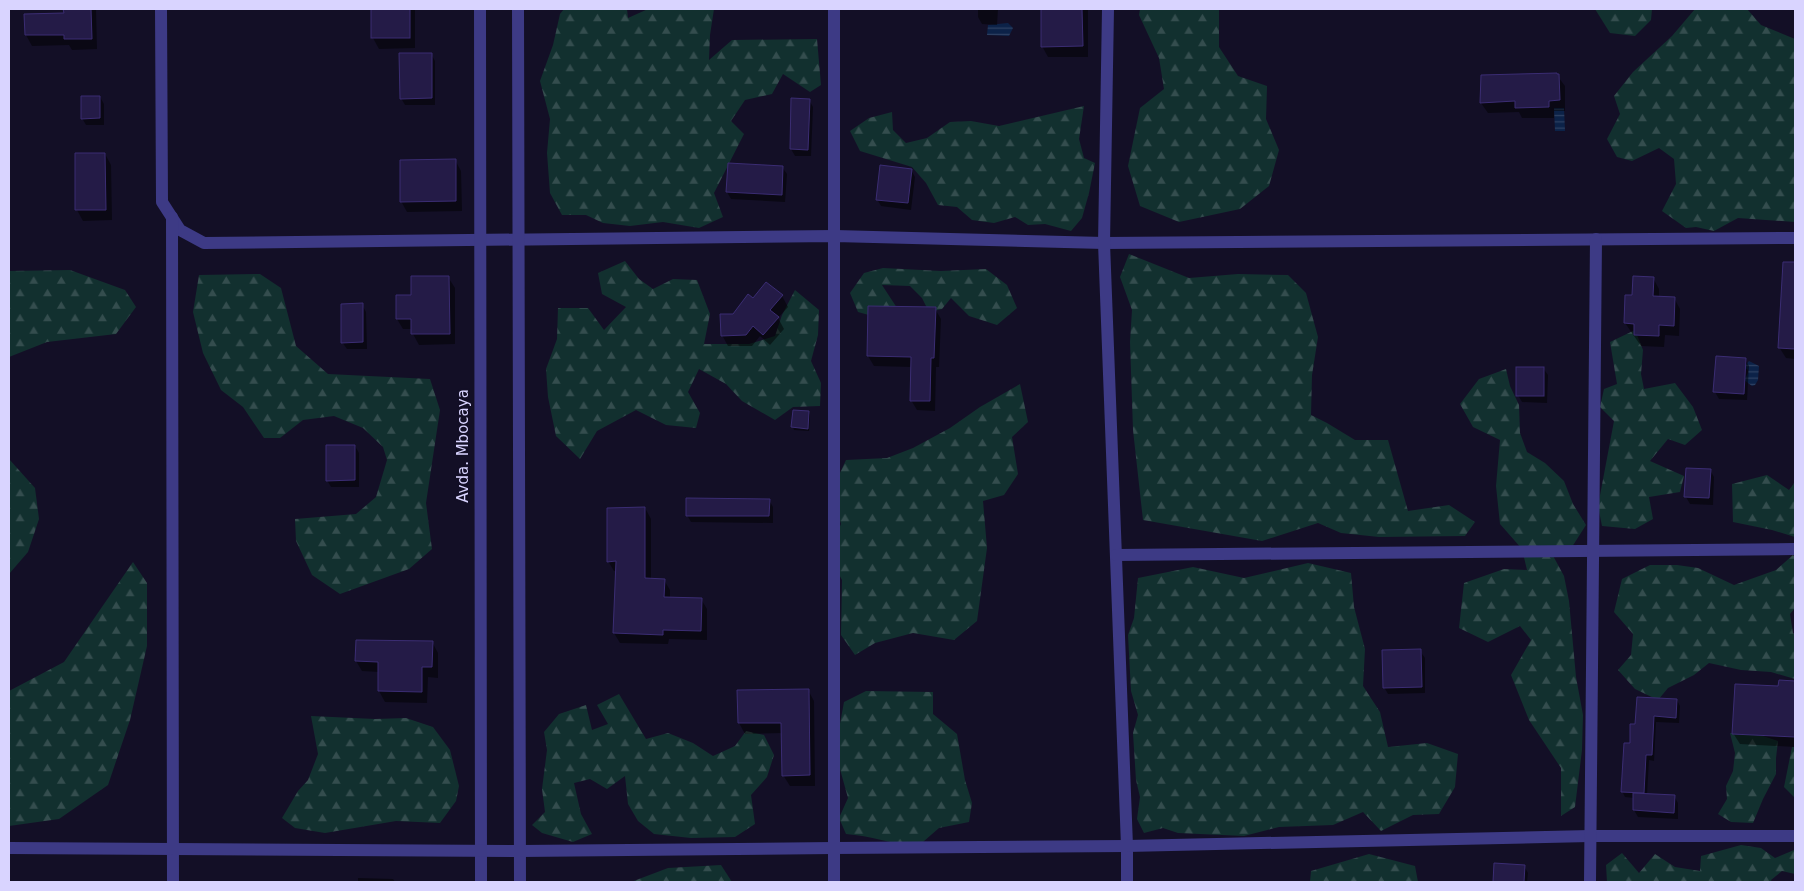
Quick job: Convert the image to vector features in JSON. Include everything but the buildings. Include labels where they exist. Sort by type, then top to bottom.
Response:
[{"type":"street","points":[[161,9],[162,202],[180,230],[204,243],[835,236],[1104,243],[1795,238]]},
{"type":"street","name":"Avda. Mbocaya","points":[[480,9],[481,882]]},
{"type":"street","points":[[518,9],[520,882]]},
{"type":"street","points":[[834,9],[834,882]]},
{"type":"street","points":[[1108,9],[1104,243],[1127,882]]},
{"type":"street","points":[[172,217],[173,882]]},
{"type":"street","points":[[1590,882],[1596,239]]},
{"type":"street","points":[[1116,555],[1795,549]]},
{"type":"street","points":[[9,848],[520,850],[834,848],[1127,846],[1590,836],[1795,836]]},
{"type":"green space","points":[[564,9],[627,9],[628,18],[648,9],[714,9],[709,60],[732,40],[817,39],[821,85],[810,92],[783,74],[772,94],[745,100],[731,121],[744,134],[714,193],[723,217],[699,228],[663,222],[630,226],[603,223],[586,215],[562,215],[550,193],[547,153],[550,119],[540,81],[553,45],[560,14]]},
{"type":"green space","points":[[1140,9],[1218,9],[1219,47],[1238,76],[1267,86],[1266,119],[1279,150],[1269,186],[1240,209],[1179,222],[1140,206],[1128,166],[1140,108],[1164,89],[1159,58],[1139,15]]},
{"type":"green space","points":[[1595,9],[1652,9],[1651,20],[1635,36],[1610,33]]},
{"type":"green space","points":[[1695,9],[1747,9],[1761,25],[1795,39],[1795,222],[1738,218],[1714,231],[1696,227],[1686,228],[1662,211],[1676,184],[1674,159],[1659,148],[1632,161],[1617,157],[1607,139],[1620,114],[1614,96],[1633,72],[1672,36]]},
{"type":"green space","points":[[1084,106],[1079,139],[1084,158],[1095,163],[1082,218],[1071,231],[1045,224],[1028,225],[1015,217],[994,223],[972,220],[957,207],[938,205],[926,183],[912,167],[860,151],[850,131],[869,118],[892,112],[893,130],[906,143],[927,138],[950,122],[971,121],[999,126]]},
{"type":"green space","points":[[1129,254],[1189,278],[1238,274],[1288,275],[1306,293],[1318,337],[1312,375],[1311,415],[1355,440],[1388,440],[1408,511],[1449,505],[1475,522],[1465,536],[1379,537],[1341,533],[1318,523],[1262,541],[1143,520],[1133,430],[1130,342],[1132,310],[1120,277]]},
{"type":"green space","points":[[625,261],[639,279],[653,289],[673,279],[697,280],[710,314],[704,344],[749,344],[775,336],[782,315],[795,290],[819,310],[818,335],[811,361],[821,383],[820,406],[793,407],[775,420],[742,401],[726,384],[699,369],[688,392],[700,413],[696,428],[666,425],[636,410],[597,431],[580,459],[556,436],[548,397],[546,369],[557,339],[558,308],[588,308],[604,330],[626,307],[602,294],[598,273]]},
{"type":"green space","points":[[883,268],[941,271],[986,269],[1007,285],[1017,308],[997,325],[969,316],[951,298],[942,309],[929,312],[922,298],[910,286],[882,285],[899,311],[876,317],[858,312],[850,293],[864,273]]},
{"type":"green space","points":[[70,270],[125,290],[136,307],[116,334],[47,342],[9,357],[9,271]]},
{"type":"green space","points":[[260,274],[281,288],[296,346],[328,374],[430,379],[440,410],[426,503],[432,549],[409,569],[340,594],[312,575],[296,541],[295,519],[356,514],[376,497],[387,460],[383,447],[363,428],[334,416],[303,420],[280,438],[264,438],[243,407],[221,390],[203,353],[193,312],[199,275]]},
{"type":"green space","points":[[1635,330],[1643,350],[1641,374],[1644,389],[1675,383],[1693,407],[1702,430],[1685,445],[1668,439],[1650,461],[1684,476],[1680,492],[1649,497],[1653,519],[1635,529],[1602,526],[1598,506],[1614,421],[1600,407],[1604,389],[1617,384],[1610,342]]},
{"type":"green space","points":[[1506,369],[1510,386],[1519,405],[1520,433],[1527,452],[1545,463],[1564,481],[1573,504],[1586,525],[1570,550],[1551,552],[1564,576],[1569,601],[1576,677],[1583,715],[1582,750],[1575,807],[1561,816],[1561,768],[1529,720],[1511,675],[1531,640],[1520,626],[1488,642],[1459,628],[1464,583],[1504,569],[1527,570],[1522,549],[1500,524],[1496,486],[1500,440],[1473,427],[1460,404],[1479,379]]},
{"type":"green space","points":[[1020,384],[1028,422],[1012,437],[1018,474],[1004,495],[983,501],[987,548],[977,621],[954,640],[913,633],[875,643],[855,655],[841,635],[842,580],[828,554],[841,524],[832,490],[846,460],[887,458],[913,448],[950,428],[980,407]]},
{"type":"green space","points":[[9,459],[35,488],[39,519],[28,552],[9,574]]},
{"type":"green space","points":[[1767,475],[1789,490],[1795,482],[1795,537],[1733,522],[1732,484]]},
{"type":"green space","points":[[1793,555],[1795,557],[1795,608],[1790,614],[1795,635],[1795,679],[1771,672],[1741,670],[1709,663],[1694,675],[1668,688],[1658,700],[1635,689],[1618,670],[1631,655],[1633,634],[1614,612],[1622,579],[1650,565],[1677,565],[1698,568],[1734,585],[1776,570]]},
{"type":"green space","points":[[133,562],[147,583],[147,646],[130,720],[108,785],[59,819],[9,826],[9,691],[64,662]]},
{"type":"green space","points":[[1308,563],[1351,573],[1354,607],[1365,649],[1363,686],[1380,712],[1388,747],[1427,743],[1458,754],[1455,787],[1439,814],[1413,815],[1381,831],[1363,812],[1333,825],[1279,827],[1244,836],[1178,833],[1163,828],[1144,833],[1137,819],[1140,797],[1136,780],[1133,733],[1138,715],[1131,691],[1128,635],[1134,618],[1138,578],[1193,567],[1244,578]]},
{"type":"green space","points":[[866,691],[933,692],[933,714],[957,734],[965,780],[972,803],[969,822],[939,828],[916,848],[846,834],[839,818],[848,798],[835,751],[844,702]]},
{"type":"green space","points":[[619,694],[646,739],[668,733],[693,743],[713,756],[735,746],[746,731],[764,735],[774,755],[767,777],[751,795],[755,824],[735,837],[691,838],[654,834],[638,821],[628,804],[625,776],[607,789],[590,779],[574,783],[581,814],[592,834],[573,842],[542,833],[532,825],[545,812],[542,789],[547,750],[544,732],[559,714],[586,705],[592,730],[608,724],[597,705]]},
{"type":"green space","points":[[311,716],[375,719],[406,718],[433,727],[450,750],[459,786],[456,801],[440,823],[396,821],[325,833],[295,828],[282,818],[298,791],[308,780],[318,754]]},
{"type":"green space","points":[[1730,733],[1760,735],[1778,741],[1776,774],[1753,823],[1731,822],[1718,814],[1727,799],[1726,786],[1733,771],[1735,753]]},
{"type":"green space","points":[[1792,747],[1795,747],[1795,798],[1784,787]]},
{"type":"green space","points":[[1741,845],[1761,848],[1775,858],[1794,850],[1795,874],[1782,871],[1771,880],[1772,882],[1607,882],[1606,865],[1622,853],[1639,873],[1655,854],[1675,867],[1700,871],[1701,856]]},
{"type":"green space","points":[[1369,854],[1415,866],[1418,882],[1310,882],[1311,871]]},
{"type":"green space","points":[[721,865],[732,882],[631,882],[668,868]]},
{"type":"water","points":[[1008,23],[1013,28],[1009,36],[987,35],[988,25]]},
{"type":"water","points":[[1554,108],[1564,108],[1565,131],[1555,131]]},
{"type":"water","points":[[1749,361],[1759,366],[1758,380],[1752,386],[1744,380],[1748,370],[1744,367]]}]
